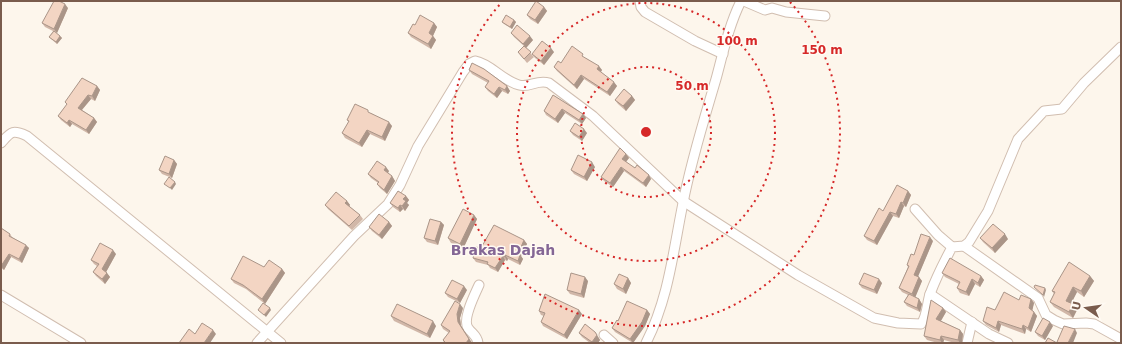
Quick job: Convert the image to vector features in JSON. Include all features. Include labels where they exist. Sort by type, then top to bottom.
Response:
[{"type":"street","points":[[640,1],[641,7],[645,12],[695,41],[723,54]]},
{"type":"street","points":[[646,343],[656,324],[665,297],[683,201],[723,54],[741,1]]},
{"type":"street","points":[[744,1],[765,10],[772,8],[786,12],[825,16]]},
{"type":"street","points":[[964,246],[988,211],[1018,139],[1044,111],[1062,109],[1084,83],[1121,47]]},
{"type":"street","points":[[257,343],[354,236],[388,204],[400,185],[418,146],[463,72],[473,61],[479,62],[519,85],[528,86],[540,81],[549,83],[593,116],[683,201],[798,275],[874,318],[898,323],[921,324],[924,320],[930,294],[952,247]]},
{"type":"street","points":[[1,143],[10,133],[17,132],[27,136],[281,343]]},
{"type":"street","points":[[915,209],[938,235],[952,247],[964,246],[1038,298],[1046,315],[1063,324],[1094,324],[1121,339]]},
{"type":"street","points":[[478,285],[470,306],[466,323],[468,328],[476,336],[478,343]]},
{"type":"street","points":[[930,294],[989,334],[1008,343]]},
{"type":"street","points":[[1,295],[81,343]]},
{"type":"street","points":[[967,343],[972,322]]},
{"type":"street","points":[[604,335],[613,343]]},
{"type":"building","points":[[54,1],[59,1],[65,4],[54,29],[42,23]]},
{"type":"building","points":[[536,1],[544,7],[535,20],[527,15]]},
{"type":"building","points":[[420,15],[434,23],[429,33],[433,36],[428,44],[408,33],[413,24],[415,25]]},
{"type":"building","points":[[506,15],[514,20],[510,27],[502,22]]},
{"type":"building","points":[[517,25],[530,36],[523,44],[511,33]]},
{"type":"building","points":[[54,31],[60,36],[56,42],[49,37]]},
{"type":"building","points":[[542,41],[551,48],[541,61],[532,54]]},
{"type":"building","points":[[524,46],[531,52],[524,59],[518,52]]},
{"type":"building","points":[[572,46],[583,54],[582,56],[599,66],[597,69],[614,82],[607,92],[581,75],[574,85],[554,67],[558,61],[561,63]]},
{"type":"building","points":[[472,63],[484,69],[507,86],[505,90],[499,87],[494,94],[485,87],[489,81],[469,70]]},
{"type":"building","points":[[82,78],[97,86],[92,96],[88,95],[78,108],[94,118],[86,130],[69,120],[67,123],[58,116],[67,104],[65,102]]},
{"type":"building","points":[[624,89],[632,96],[623,106],[615,100]]},
{"type":"building","points":[[553,95],[583,114],[579,120],[562,109],[555,119],[544,111]]},
{"type":"building","points":[[355,104],[389,122],[382,137],[367,130],[359,143],[342,133],[349,121],[347,120]]},
{"type":"building","points":[[575,123],[584,129],[579,137],[570,131]]},
{"type":"building","points":[[620,148],[626,154],[622,159],[635,168],[637,165],[649,175],[643,183],[621,167],[610,183],[601,177]]},
{"type":"building","points":[[578,155],[592,162],[584,177],[571,170]]},
{"type":"building","points":[[165,156],[174,160],[169,174],[159,170]]},
{"type":"building","points":[[377,161],[386,167],[384,170],[392,176],[384,190],[377,184],[379,182],[368,174]]},
{"type":"building","points":[[169,177],[175,182],[170,188],[164,184]]},
{"type":"building","points":[[897,185],[908,191],[896,214],[890,212],[874,241],[864,236],[879,208],[883,211]]},
{"type":"building","points":[[398,191],[406,196],[403,199],[406,201],[398,208],[390,203]]},
{"type":"building","points":[[336,192],[347,201],[345,203],[360,215],[349,226],[325,205]]},
{"type":"building","points":[[463,209],[474,215],[460,244],[448,238]]},
{"type":"building","points":[[379,214],[389,222],[379,235],[369,227]]},
{"type":"building","points":[[430,219],[441,222],[435,241],[424,238]]},
{"type":"building","points":[[993,224],[1005,234],[992,248],[980,238]]},
{"type":"building","points":[[494,225],[524,240],[518,254],[520,255],[518,261],[505,255],[505,257],[503,256],[495,268],[487,264],[488,262],[473,258],[476,247],[481,248]]},
{"type":"building","points":[[1,228],[10,234],[9,236],[26,245],[19,259],[9,254],[1,266]]},
{"type":"building","points":[[921,234],[930,237],[914,275],[919,277],[912,294],[899,288],[909,266],[907,265],[911,254],[914,255]]},
{"type":"building","points":[[100,243],[113,250],[102,269],[107,273],[102,279],[93,272],[99,264],[91,260]]},
{"type":"building","points":[[243,256],[264,267],[269,260],[282,269],[262,299],[243,285],[231,279]]},
{"type":"building","points":[[950,258],[981,276],[978,283],[972,279],[966,292],[957,288],[960,282],[942,273]]},
{"type":"building","points":[[1069,262],[1090,276],[1081,291],[1073,287],[1066,301],[1073,304],[1069,312],[1050,302],[1055,292],[1052,291]]},
{"type":"building","points":[[571,273],[585,277],[581,294],[567,290]]},
{"type":"building","points":[[864,273],[879,279],[874,290],[859,284]]},
{"type":"building","points":[[619,274],[628,278],[623,289],[614,284]]},
{"type":"building","points":[[452,280],[464,286],[457,299],[445,293]]},
{"type":"building","points":[[1035,285],[1045,288],[1043,295],[1034,287]]},
{"type":"building","points":[[1004,292],[1019,300],[1021,295],[1031,299],[1029,308],[1034,312],[1028,328],[1023,325],[1022,329],[998,321],[996,328],[983,321],[987,307],[995,310]]},
{"type":"building","points":[[545,294],[579,310],[564,335],[541,322],[545,313],[539,311]]},
{"type":"building","points":[[909,294],[919,299],[917,308],[904,302]]},
{"type":"building","points":[[931,300],[943,308],[936,319],[960,330],[958,340],[941,336],[940,340],[924,336]]},
{"type":"building","points":[[455,301],[460,304],[457,314],[458,322],[469,339],[466,343],[446,343],[443,340],[450,331],[441,325]]},
{"type":"building","points":[[627,301],[647,310],[642,322],[630,339],[612,328],[617,320],[618,321]]},
{"type":"building","points":[[263,303],[270,308],[264,315],[258,310]]},
{"type":"building","points":[[397,304],[433,321],[427,334],[391,316]]},
{"type":"building","points":[[1043,318],[1050,322],[1042,336],[1035,332]]},
{"type":"building","points":[[202,323],[213,330],[204,343],[179,343],[189,329],[195,334]]},
{"type":"building","points":[[585,324],[597,335],[592,342],[579,333]]},
{"type":"building","points":[[1064,326],[1075,329],[1068,343],[1057,342]]},
{"type":"building","points":[[1048,338],[1057,343],[1045,343]]},
{"type":"district","name":"Brakas Dajah","points":[[503,250]]}]
